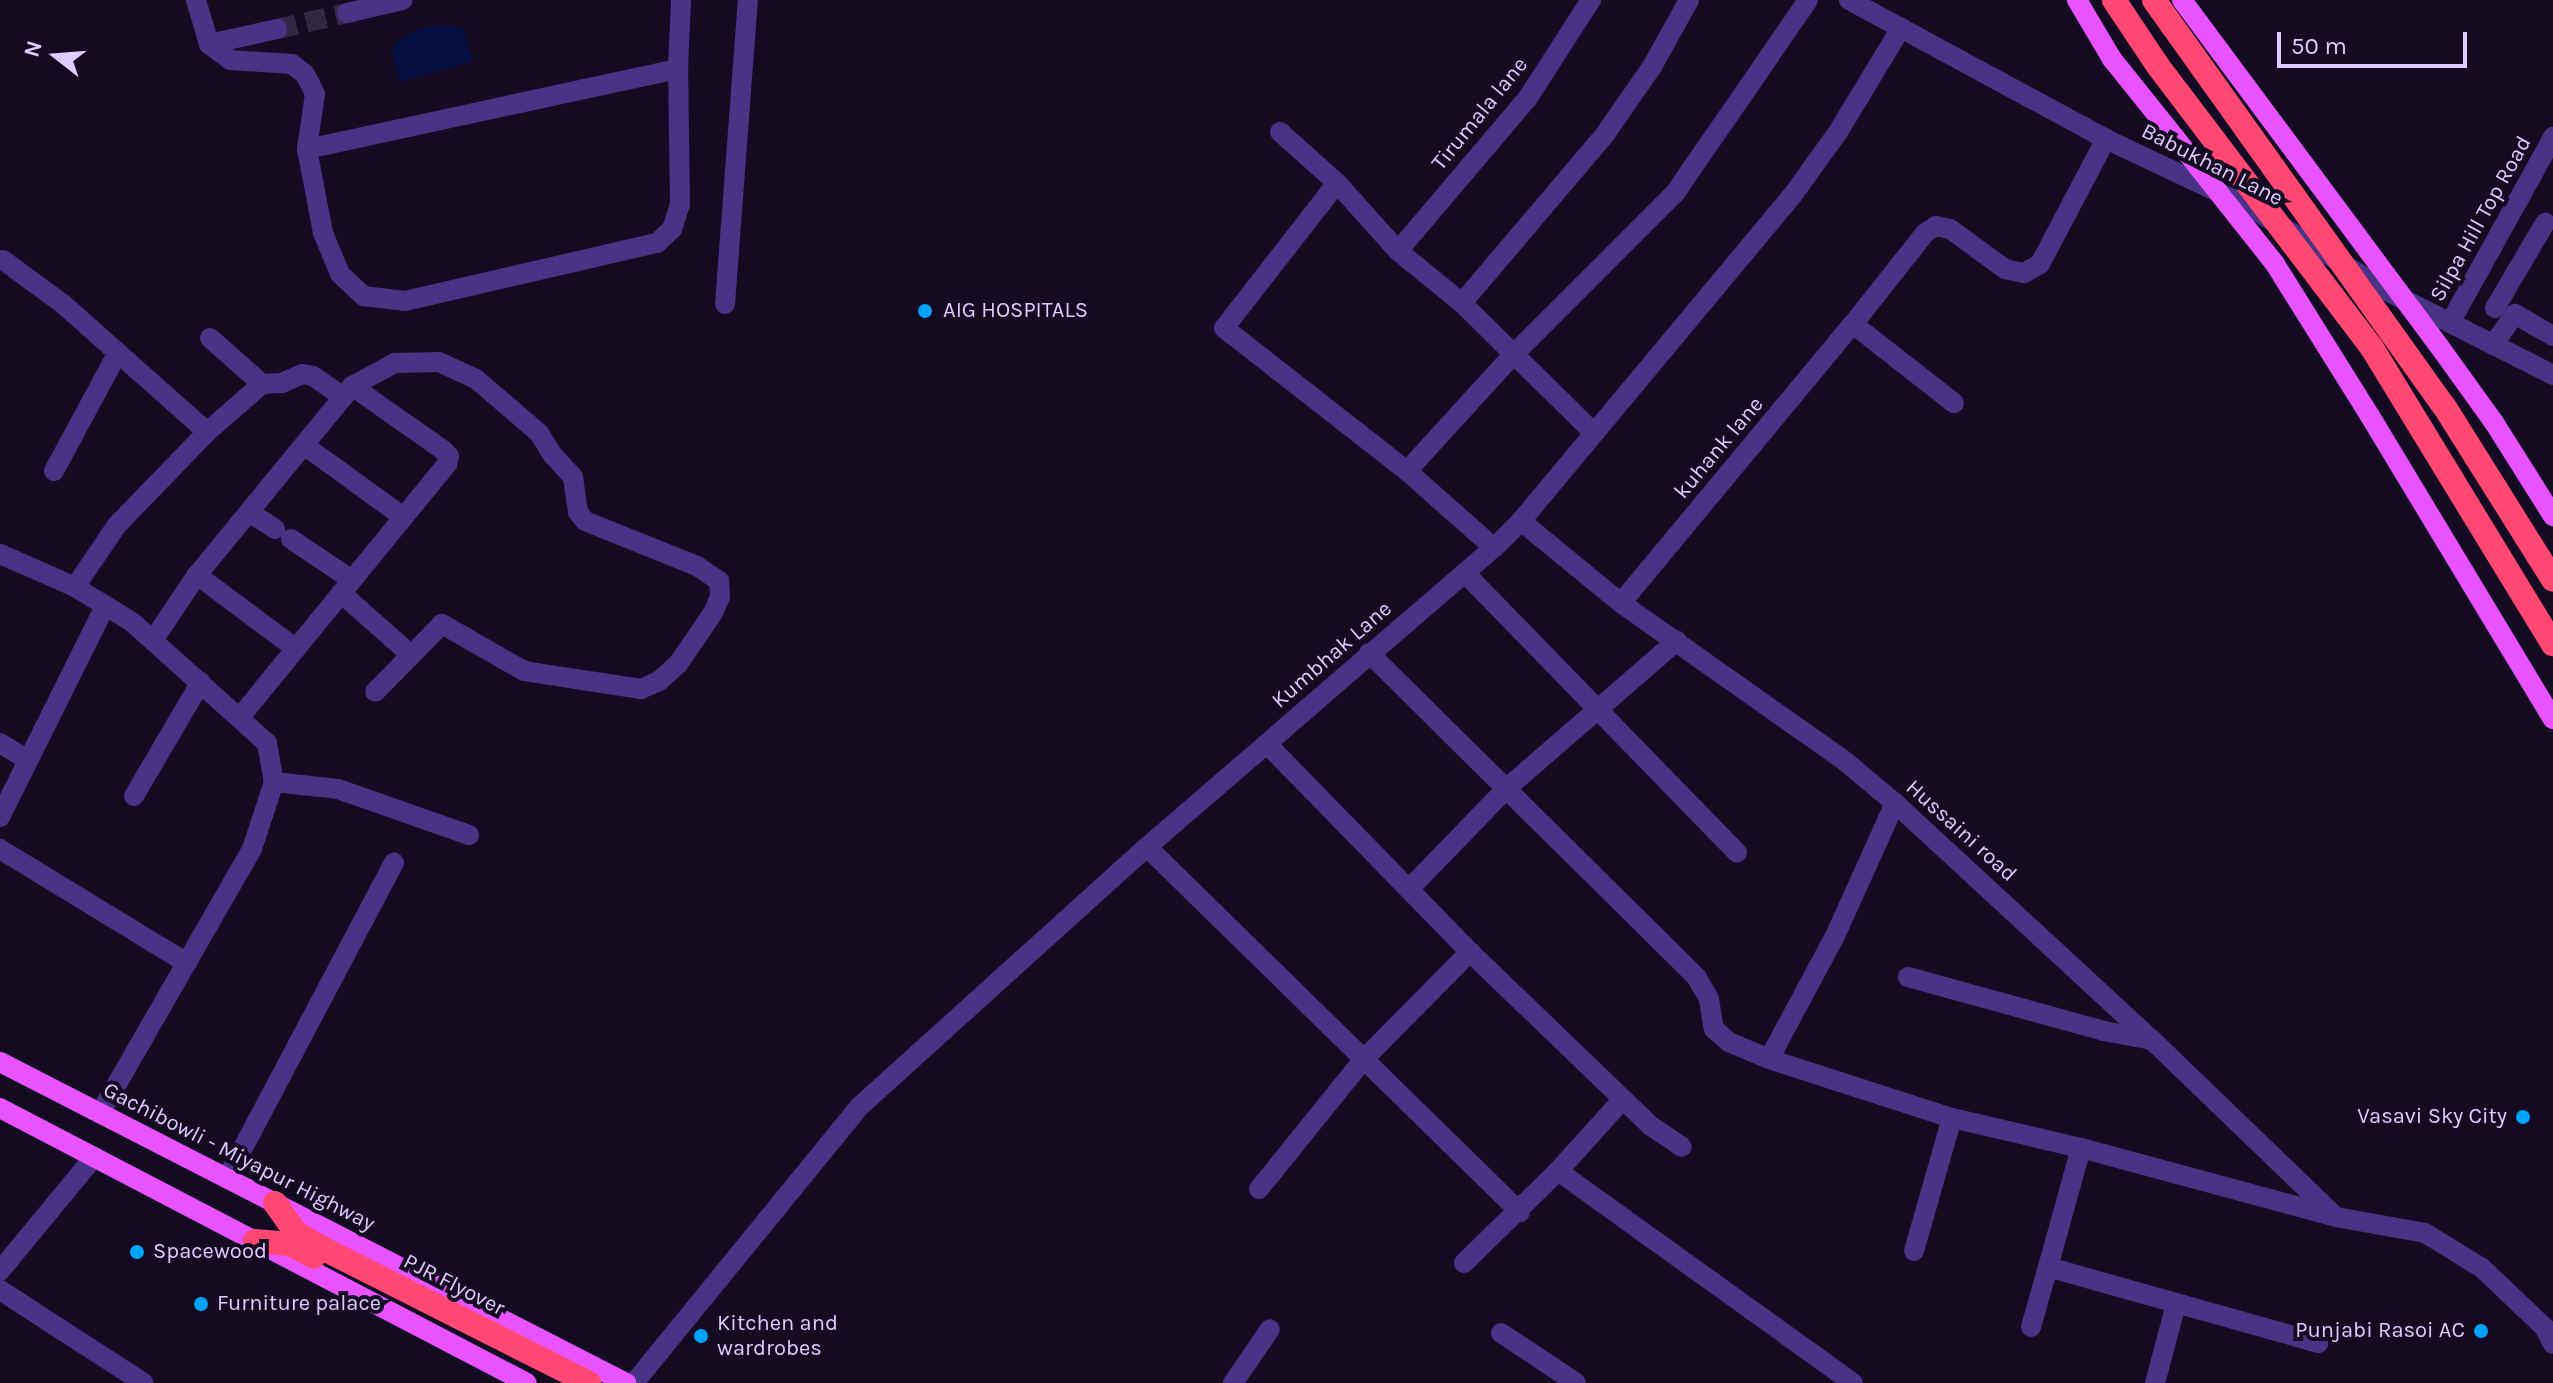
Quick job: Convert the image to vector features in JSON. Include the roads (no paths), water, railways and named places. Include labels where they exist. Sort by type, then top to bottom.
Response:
[{"type":"highway","points":[[2114,0],[2158,66],[2372,348],[2553,644]]},
{"type":"highway","points":[[2154,0],[2444,406],[2553,580]]},
{"type":"highway","name":"PJR Flyover","points":[[275,1203],[296,1233],[321,1254],[558,1383]]},
{"type":"highway","points":[[255,1241],[290,1244],[321,1254]]},
{"type":"highway","name":"PJR Flyover","points":[[321,1254],[589,1383]]},
{"type":"main road","points":[[2077,0],[2112,59],[2275,264],[2553,719]]},
{"type":"main road","points":[[2182,0],[2439,346],[2495,424],[2553,516]]},
{"type":"main road","name":"Gachibowli - Miyapur Highway","points":[[0,1062],[626,1383]]},
{"type":"main road","points":[[0,1108],[527,1383]]},
{"type":"street","points":[[196,0],[209,44],[230,60],[292,64],[305,74],[315,94],[307,149],[323,233],[340,274],[364,296],[405,301],[657,243],[672,229],[680,204],[678,69],[681,0]]},
{"type":"street","points":[[347,13],[403,0]]},
{"type":"street","points":[[725,304],[748,0]]},
{"type":"street","name":"Tirumala lane","points":[[1398,251],[1527,99],[1591,0]]},
{"type":"street","points":[[1462,303],[1606,133],[1653,65],[1689,0]]},
{"type":"street","points":[[1407,471],[1512,356],[1675,193],[1808,0]]},
{"type":"street","name":"Babukhan Lane","points":[[1849,0],[2106,139],[2251,208],[2365,278],[2553,375]]},
{"type":"street","name":"Kumbhak Lane","points":[[634,1383],[859,1107],[1147,847],[1494,548],[1521,521],[1792,196],[1838,132],[1901,28]]},
{"type":"street","points":[[209,44],[277,29]]},
{"type":"street","points":[[307,149],[678,69]]},
{"type":"street","points":[[1280,132],[1337,183],[1398,251],[1462,303],[1512,356],[1594,433]]},
{"type":"street","name":"Silpa Hill Top Road","points":[[2450,323],[2553,137]]},
{"type":"street","name":"kuhank lane","points":[[1621,603],[1925,233],[1936,226],[1950,229],[2005,269],[2024,273],[2040,264],[2106,139]]},
{"type":"street","points":[[1337,183],[1224,328],[1407,471],[1494,548]]},
{"type":"street","points":[[2495,308],[2549,225],[2515,206]]},
{"type":"street","points":[[3,260],[63,304],[207,432]]},
{"type":"street","points":[[2493,345],[2515,314],[2553,336]]},
{"type":"street","points":[[1853,324],[1954,403]]},
{"type":"street","points":[[210,338],[262,384]]},
{"type":"street","points":[[54,471],[117,354]]},
{"type":"street","points":[[153,640],[197,575],[347,392],[395,363],[439,362],[459,369],[539,433],[552,454],[573,477],[578,512],[585,521],[697,566],[719,581],[720,597],[713,613],[678,664],[659,681],[641,689],[524,671],[442,624],[375,692]]},
{"type":"street","points":[[75,587],[117,525],[207,432],[262,384],[282,383],[302,374],[313,376],[347,392],[449,456],[447,464],[240,717]]},
{"type":"street","points":[[304,445],[403,517]]},
{"type":"street","points":[[249,512],[283,534],[347,586],[410,654]]},
{"type":"street","name":"Hussaini road","points":[[1521,521],[1621,603],[1846,762],[1895,803],[2152,1040],[2336,1217]]},
{"type":"street","points":[[0,554],[75,587],[153,640],[267,743],[274,782],[252,849],[100,1113]]},
{"type":"street","points":[[1465,573],[1737,853]]},
{"type":"street","points":[[197,575],[295,648]]},
{"type":"street","points":[[0,817],[105,606]]},
{"type":"street","points":[[1410,888],[1588,701],[1677,641]]},
{"type":"street","points":[[1369,653],[1697,978],[1709,999],[1714,1029],[1729,1042],[1769,1059],[1952,1118],[2081,1148],[2336,1217],[2425,1233],[2482,1268],[2544,1327],[2553,1344]]},
{"type":"street","points":[[134,796],[201,682]]},
{"type":"street","points":[[0,743],[28,760]]},
{"type":"street","points":[[1267,744],[1470,952],[1651,1126],[1682,1147]]},
{"type":"street","points":[[274,782],[338,789],[469,835]]},
{"type":"street","points":[[1769,1059],[1835,936],[1895,803]]},
{"type":"street","points":[[1147,847],[1520,1212]]},
{"type":"street","points":[[0,849],[187,963]]},
{"type":"street","points":[[227,1178],[394,862]]},
{"type":"street","points":[[1259,1189],[1364,1059],[1470,952]]},
{"type":"street","points":[[1908,977],[2104,1031],[2152,1040]]},
{"type":"street","points":[[1464,1263],[1520,1212],[1623,1099]]},
{"type":"street","points":[[1914,1251],[1952,1118]]},
{"type":"street","points":[[2031,1327],[2081,1148]]},
{"type":"street","points":[[0,1271],[94,1157]]},
{"type":"street","points":[[1558,1171],[1853,1383]]},
{"type":"street","points":[[2048,1267],[2319,1343]]},
{"type":"street","points":[[0,1290],[144,1383]]},
{"type":"street","points":[[2155,1383],[2176,1304]]},
{"type":"street","points":[[1233,1383],[1270,1329]]},
{"type":"street","points":[[1501,1333],[1576,1383]]},
{"type":"tunnel","points":[[277,29],[347,13]]},
{"type":"place","name":"AIG HOSPITALS","points":[[925,311]]},
{"type":"place","name":"Vasavi Sky City","points":[[2523,1117]]},
{"type":"place","name":"Spacewood","points":[[137,1252]]},
{"type":"place","name":"Furniture palace","points":[[201,1304]]},
{"type":"place","name":"Punjabi Rasoi AC","points":[[2481,1331]]},
{"type":"place","name":"Kitchen and wardrobes","points":[[701,1336]]}]
